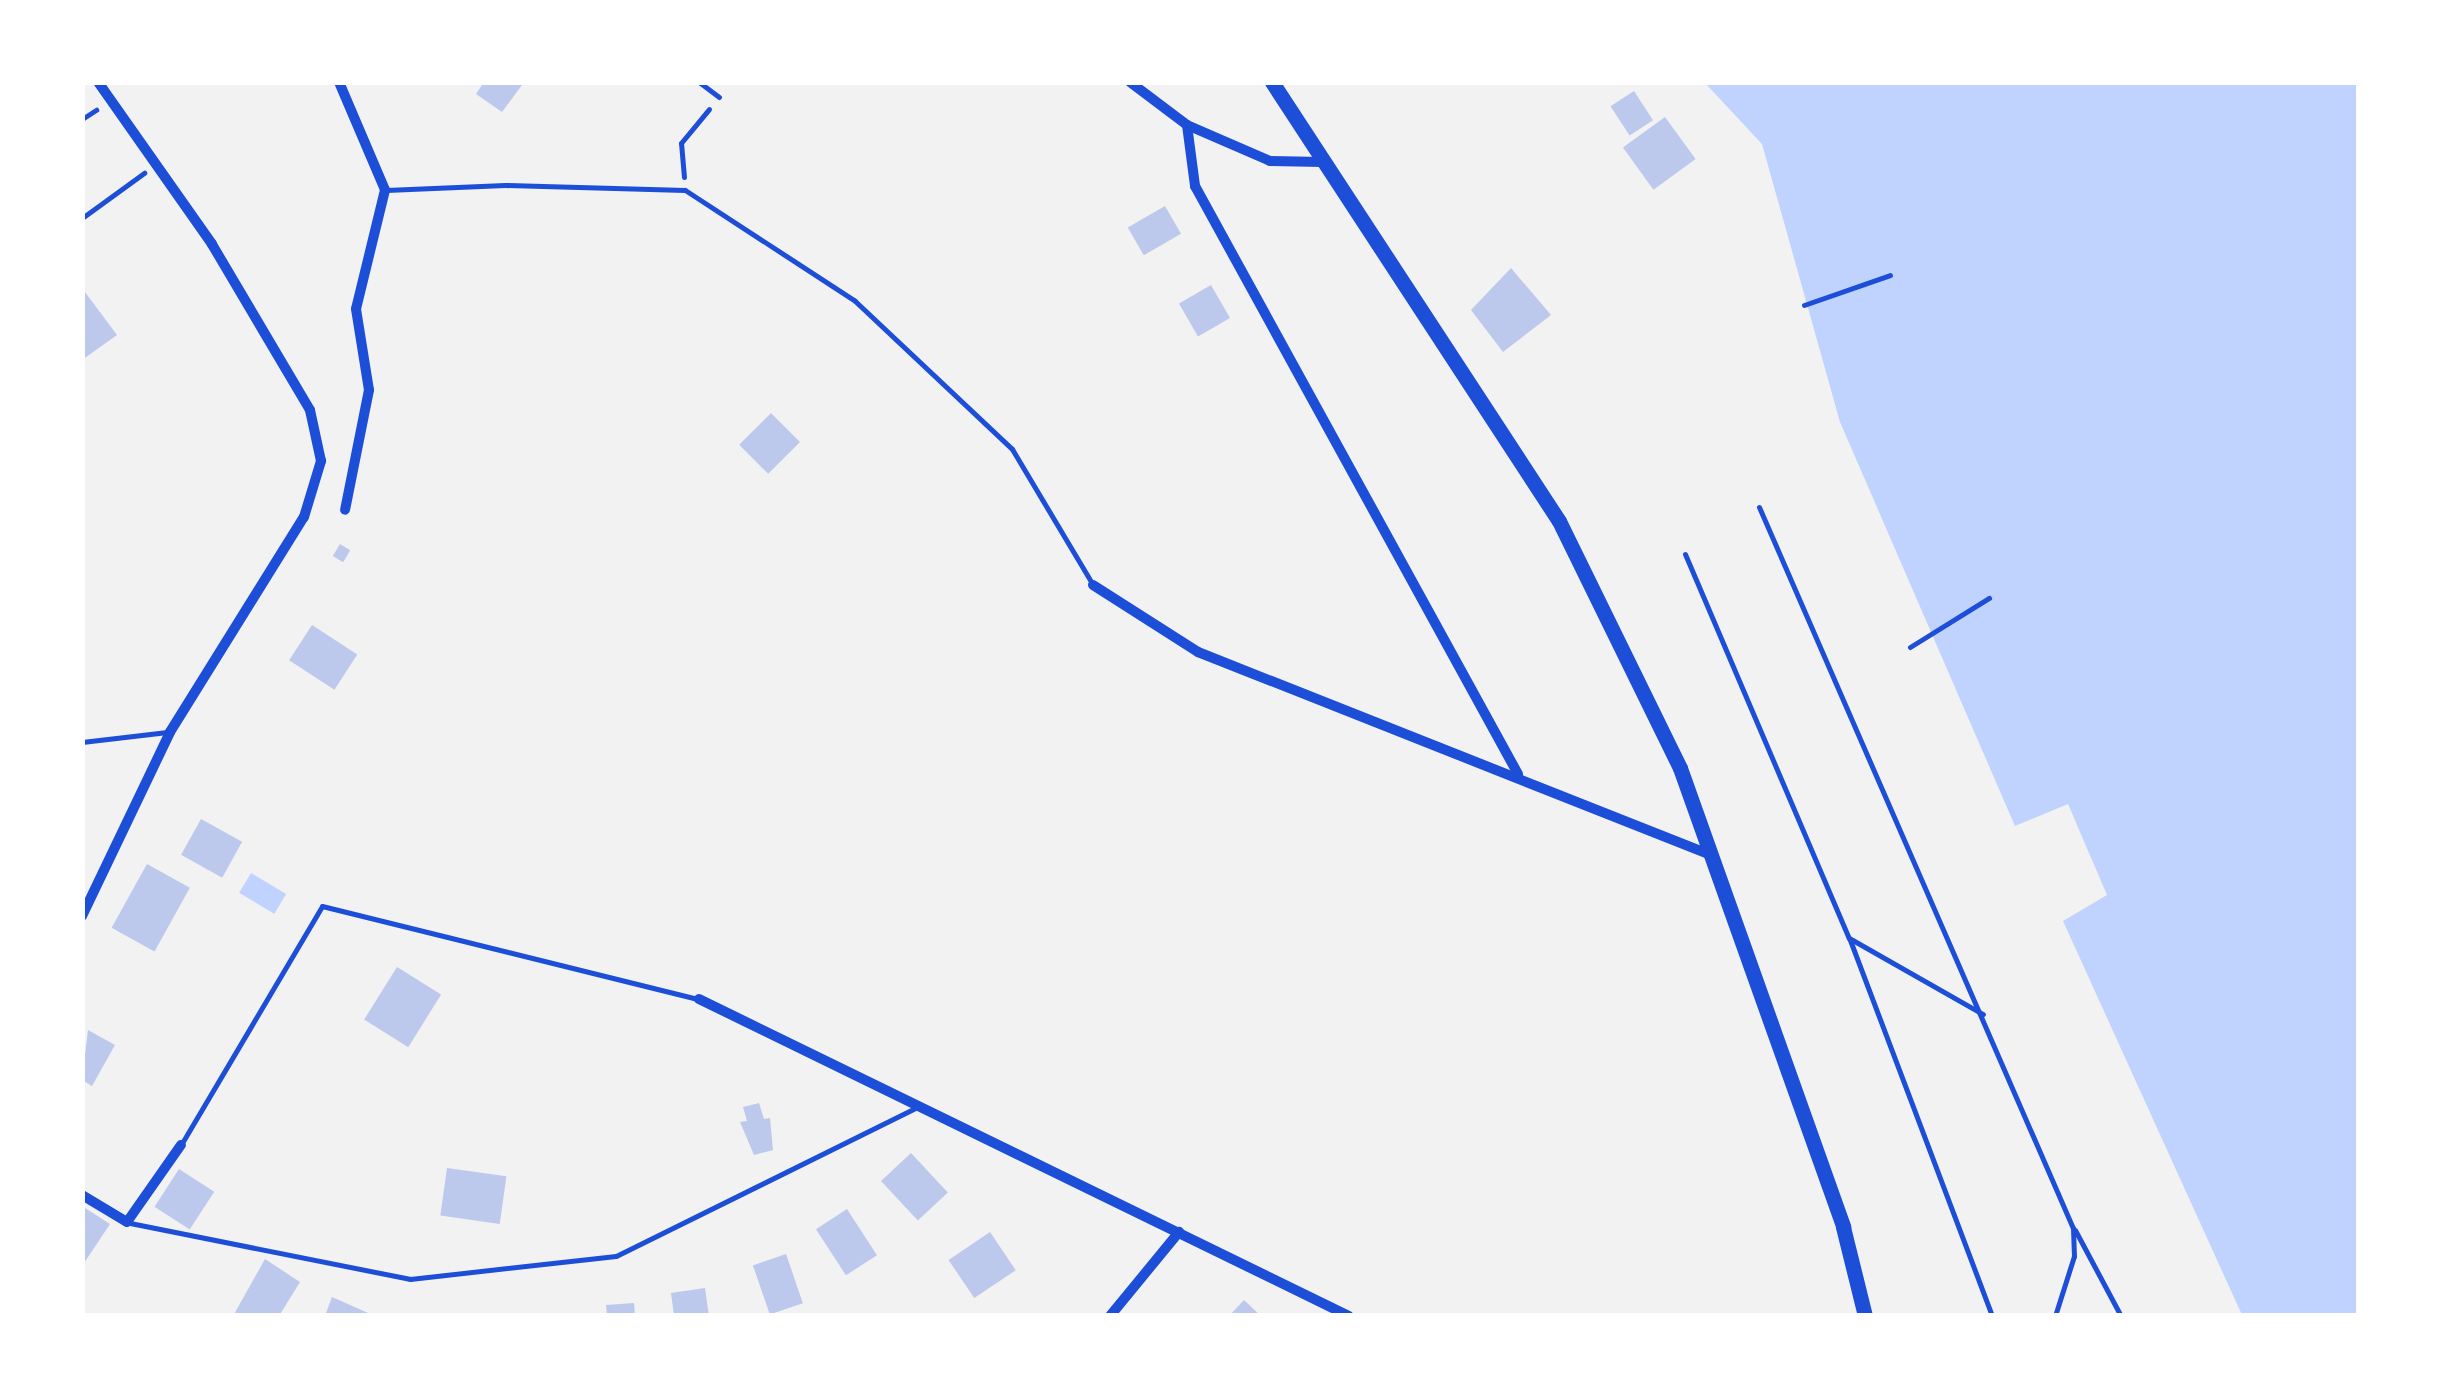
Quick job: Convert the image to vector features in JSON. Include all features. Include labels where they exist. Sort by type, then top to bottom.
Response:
[{"type":"main road","points":[[1272,82],[1559,521],[1680,768],[1843,1227],[1865,1316]]},
{"type":"street","points":[[82,916],[170,732],[304,518],[320,461],[300,394],[212,244],[98,82]]},
{"type":"street","points":[[339,82],[385,190],[356,310],[368,390],[345,510]]},
{"type":"street","points":[[1130,82],[1187,125],[1270,161],[1323,162]]},
{"type":"street","points":[[1187,125],[1195,186],[1518,774]]},
{"type":"street","points":[[1094,586],[1198,652],[1518,774],[1712,855]]},
{"type":"street","points":[[699,999],[1349,1316]]},
{"type":"street","points":[[82,1195],[127,1222],[180,1146]]},
{"type":"street","points":[[1110,1316],[1179,1232]]},
{"type":"lane","points":[[699,82],[719,97]]},
{"type":"lane","points":[[385,190],[505,184],[685,190],[855,302],[1012,449],[1094,586]]},
{"type":"lane","points":[[1759,507],[1986,1016],[2073,1228],[2121,1316]]},
{"type":"lane","points":[[1684,554],[1849,938],[1992,1316]]},
{"type":"lane","points":[[82,742],[170,732]]},
{"type":"lane","points":[[180,1146],[322,906],[699,999]]},
{"type":"lane","points":[[1849,938],[1986,1016]]},
{"type":"lane","points":[[127,1222],[410,1279],[616,1256],[916,1108]]},
{"type":"lane","points":[[2055,1316],[2074,1256],[2073,1228]]},
{"type":"path","points":[[685,190],[681,143],[719,97]]},
{"type":"path","points":[[82,218],[138,178]]},
{"type":"path","points":[[1804,306],[1890,276]]},
{"type":"path","points":[[1910,647],[1989,598]]},
{"type":"water","points":[[1705,83],[2358,83],[2358,1315],[2242,1315],[2063,921],[2107,895],[2068,804],[2015,826],[1840,422],[1762,144]]},
{"type":"water","points":[[251,873],[286,894],[274,914],[239,893]]},
{"type":"building","points":[[484,82],[522,85],[502,112],[476,94]]},
{"type":"building","points":[[1634,91],[1653,120],[1630,136],[1611,106]]},
{"type":"building","points":[[1665,117],[1696,159],[1653,190],[1623,148]]},
{"type":"building","points":[[1165,206],[1181,234],[1144,255],[1128,228]]},
{"type":"building","points":[[1511,268],[1551,315],[1503,352],[1471,310]]},
{"type":"building","points":[[1211,285],[1230,318],[1198,336],[1179,304]]},
{"type":"building","points":[[82,288],[117,335],[82,360]]},
{"type":"building","points":[[771,413],[800,442],[768,474],[739,445]]},
{"type":"building","points":[[340,544],[350,550],[343,562],[333,556]]},
{"type":"building","points":[[312,625],[357,654],[334,690],[289,660]]},
{"type":"building","points":[[201,819],[242,842],[222,878],[181,855]]},
{"type":"building","points":[[147,864],[190,888],[154,952],[112,928]]},
{"type":"building","points":[[397,967],[441,995],[408,1047],[364,1020]]},
{"type":"building","points":[[88,1030],[115,1045],[92,1086],[82,1080]]},
{"type":"building","points":[[759,1103],[764,1119],[770,1118],[773,1150],[754,1155],[740,1122],[747,1121],[743,1107]]},
{"type":"building","points":[[911,1153],[948,1192],[918,1220],[881,1181]]},
{"type":"building","points":[[447,1168],[506,1176],[500,1224],[440,1216]]},
{"type":"building","points":[[179,1169],[214,1192],[190,1230],[154,1207]]},
{"type":"building","points":[[82,1206],[110,1224],[82,1266]]},
{"type":"building","points":[[847,1209],[877,1255],[846,1275],[816,1229]]},
{"type":"building","points":[[990,1232],[1016,1270],[974,1298],[949,1260]]},
{"type":"building","points":[[786,1254],[803,1303],[770,1315],[753,1265]]},
{"type":"building","points":[[265,1259],[300,1282],[279,1316],[233,1316]]},
{"type":"building","points":[[705,1288],[709,1316],[674,1316],[671,1293]]},
{"type":"building","points":[[332,1297],[375,1316],[325,1316]]},
{"type":"building","points":[[1244,1300],[1261,1316],[1229,1316]]},
{"type":"building","points":[[634,1303],[635,1316],[607,1316],[606,1305]]}]
